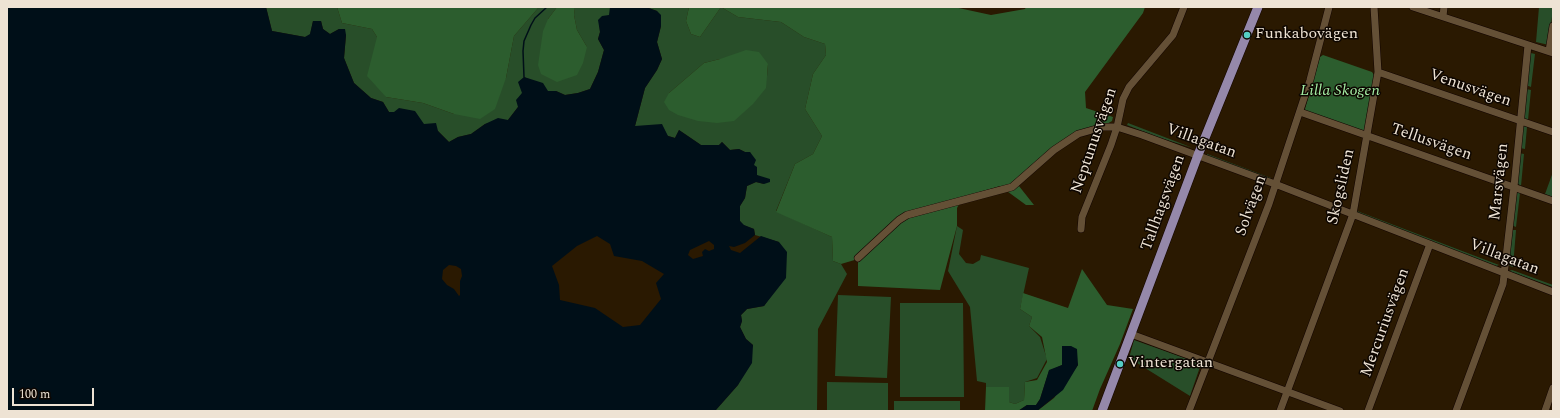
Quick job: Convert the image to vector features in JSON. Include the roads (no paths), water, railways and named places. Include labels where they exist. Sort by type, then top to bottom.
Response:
[{"type":"main road","name":"Tallhagsvägen","points":[[1102,411],[1198,155],[1258,7]]},
{"type":"street","name":"Neptunusvägen","points":[[1081,229],[1082,217],[1117,127],[1123,100],[1129,87],[1173,35],[1184,7]]},
{"type":"street","name":"Solvägen","points":[[1189,411],[1269,204],[1316,59],[1328,7]]},
{"type":"street","name":"Skogsliden","points":[[1280,411],[1353,214],[1378,72],[1374,7]]},
{"type":"street","points":[[1413,7],[1551,52],[1553,26]]},
{"type":"street","points":[[1443,16],[1444,7]]},
{"type":"street","name":"Marsvägen","points":[[1456,411],[1503,284],[1528,45]]},
{"type":"street","name":"Venusvägen","points":[[1378,72],[1553,132]]},
{"type":"street","name":"Tellusvägen","points":[[1300,112],[1553,201]]},
{"type":"street","name":"Villagatan","points":[[858,258],[899,220],[907,215],[1012,187],[1054,150],[1078,134],[1103,127],[1117,127],[1275,184],[1553,292]]},
{"type":"street","name":"Mercuriusvägen","points":[[1368,411],[1430,244]]},
{"type":"street","points":[[1131,334],[1340,411]]},
{"type":"street","points":[[1545,411],[1553,388]]},
{"type":"waterway","points":[[524,77],[524,41],[535,18],[547,7]]},
{"type":"place","name":"Funkabovägen","points":[[1247,35]]},
{"type":"place","name":"Vintergatan","points":[[1120,364]]},
{"type":"park label","name":"Lilla Skogen","points":[[1340,92]]}]
